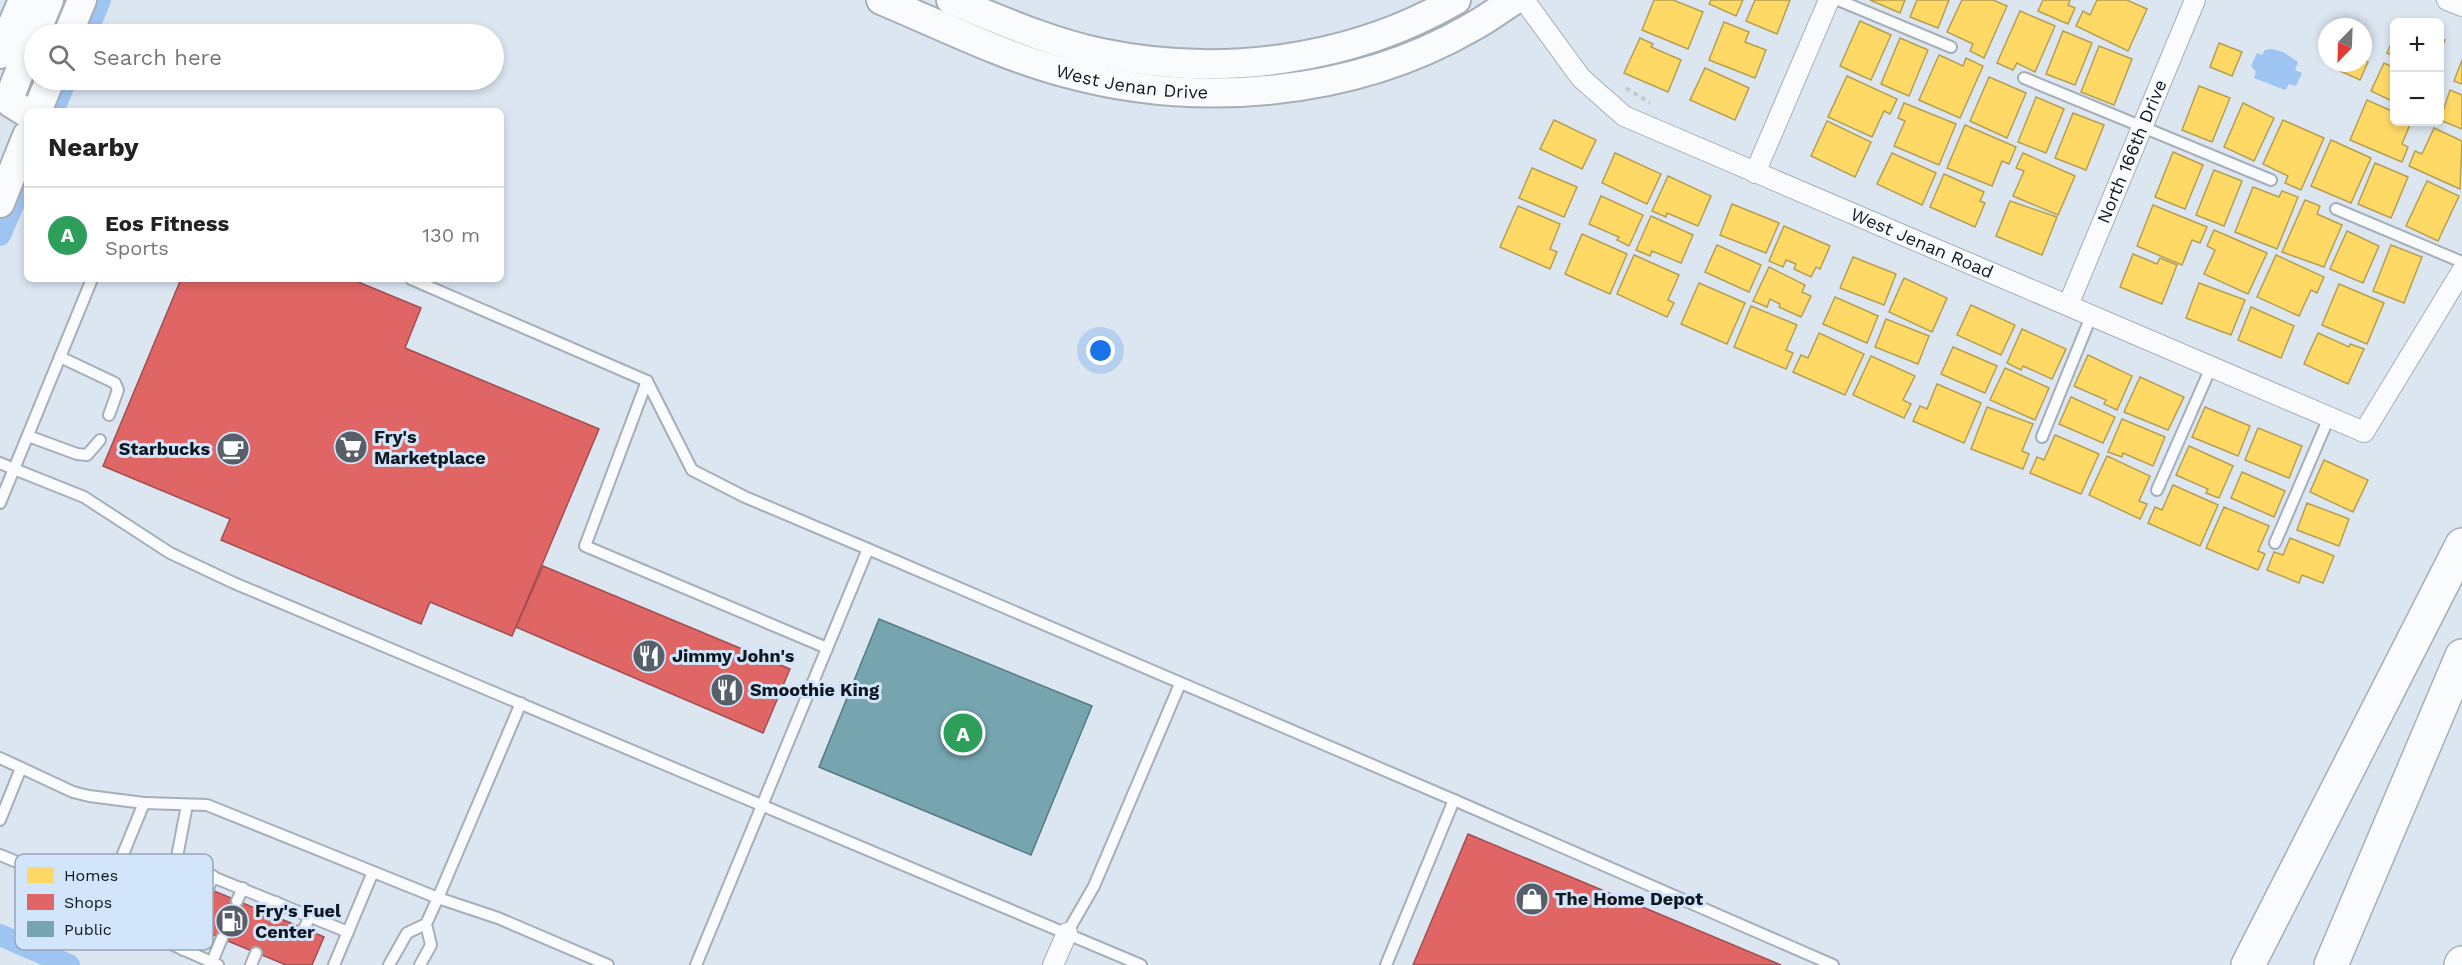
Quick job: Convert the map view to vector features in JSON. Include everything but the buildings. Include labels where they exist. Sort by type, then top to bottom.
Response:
[{"type":"highway","points":[[2248,965],[2462,545]]},
{"type":"highway","points":[[2331,965],[2462,656]]},
{"type":"street","points":[[0,54],[23,0]]},
{"type":"street","points":[[39,24],[49,0]]},
{"type":"street","points":[[72,24],[82,0]]},
{"type":"street","name":"West Jenan Drive","points":[[881,0],[1014,57],[1099,81],[1148,89],[1240,91],[1291,87],[1355,75],[1472,28],[1514,0]]},
{"type":"street","name":"West Jenan Drive","points":[[951,0],[1032,33],[1100,52],[1187,64],[1268,62],[1385,34],[1423,19],[1456,0]]},
{"type":"street","name":"West Jenan Road","points":[[1524,0],[1581,78],[1624,116],[2212,364],[2364,432],[2462,271]]},
{"type":"street","points":[[1755,173],[1829,0]]},
{"type":"street","name":"North 166th Drive","points":[[2069,303],[2195,0]]},
{"type":"street","points":[[2447,0],[2462,6]]},
{"type":"street","points":[[24,62],[10,96],[11,103],[24,110]]},
{"type":"street","points":[[38,108],[46,90]]},
{"type":"street","points":[[0,203],[24,143]]},
{"type":"street","points":[[1053,965],[1067,933]]},
{"type":"lane","points":[[1838,0],[1951,47]]},
{"type":"lane","points":[[2024,78],[2271,180]]},
{"type":"lane","points":[[2336,209],[2462,262]]},
{"type":"lane","points":[[0,503],[91,282]]},
{"type":"lane","points":[[418,282],[646,381],[692,470],[745,496],[1833,965]]},
{"type":"lane","points":[[2042,437],[2092,314]]},
{"type":"lane","points":[[60,357],[115,383],[117,390],[109,415]]},
{"type":"lane","points":[[2157,490],[2212,364]]},
{"type":"lane","points":[[646,381],[585,546],[826,648]]},
{"type":"lane","points":[[2275,543],[2330,415]]},
{"type":"lane","points":[[28,436],[77,454],[87,455],[100,440]]},
{"type":"lane","points":[[0,463],[84,497],[170,553],[234,583],[1141,965]]},
{"type":"lane","points":[[696,965],[868,549]]},
{"type":"lane","points":[[1067,933],[1094,886],[1180,684]]},
{"type":"lane","points":[[420,965],[431,945],[426,924],[521,703]]},
{"type":"lane","points":[[1,762],[89,796],[144,803],[207,805],[438,898],[498,918],[608,965]]},
{"type":"lane","points":[[0,820],[21,768]]},
{"type":"lane","points":[[1386,965],[1454,800]]},
{"type":"lane","points":[[123,854],[144,803]]},
{"type":"lane","points":[[178,854],[188,805]]},
{"type":"lane","points":[[0,855],[15,861]]},
{"type":"lane","points":[[334,965],[373,872]]},
{"type":"lane","points":[[213,876],[348,932]]},
{"type":"lane","points":[[237,901],[243,888]]},
{"type":"lane","points":[[271,915],[276,902]]},
{"type":"lane","points":[[304,929],[310,916]]},
{"type":"lane","points":[[389,965],[407,933],[426,924]]},
{"type":"lane","points":[[183,950],[215,964],[222,938]]},
{"type":"lane","points":[[251,965],[256,953]]},
{"type":"path","points":[[1620,85],[1658,107]]},
{"type":"water","points":[[2265,50],[2283,52],[2298,62],[2295,70],[2302,73],[2296,86],[2289,84],[2285,90],[2254,78],[2256,72],[2251,66],[2257,53],[2262,55]]},
{"type":"waterway","points":[[90,24],[100,0]]},
{"type":"waterway","points":[[54,108],[62,90]]},
{"type":"waterway","points":[[0,235],[21,186]]},
{"type":"waterway","points":[[0,935],[15,942]]},
{"type":"waterway","points":[[34,950],[69,965]]},
{"type":"place","name":"Fry's Marketplace","points":[[351,447]]},
{"type":"place","name":"Starbucks","points":[[233,449]]},
{"type":"place","name":"Jimmy John's","points":[[649,656]]},
{"type":"place","name":"Smoothie King","points":[[727,690]]},
{"type":"place","name":"Eos Fitness","points":[[963,733]]},
{"type":"place","name":"The Home Depot","points":[[1532,899]]},
{"type":"place","name":"Fry's Fuel Center","points":[[232,921]]}]
